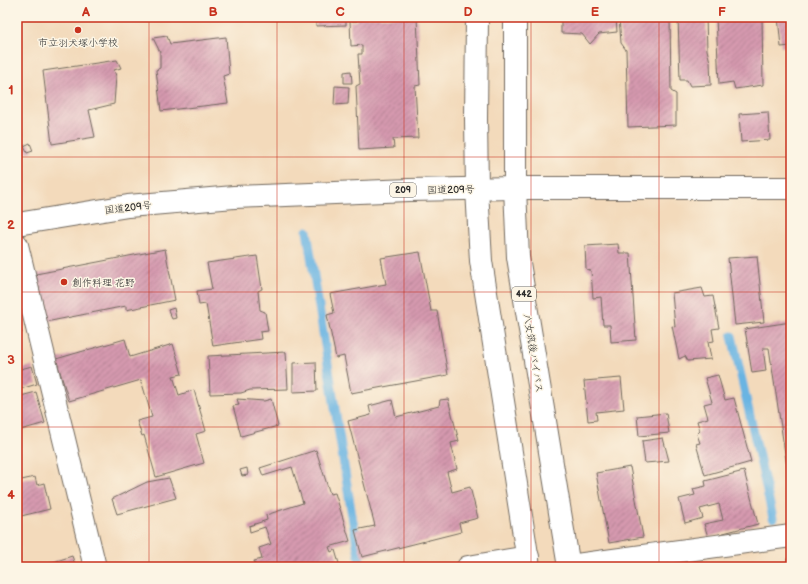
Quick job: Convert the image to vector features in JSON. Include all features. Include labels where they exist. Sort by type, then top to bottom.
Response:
[{"type":"main road","points":[[468,567],[529,562],[481,261],[477,189],[477,17]]},
{"type":"main road","name":"八女筑後バイパス","points":[[515,17],[515,188],[518,258],[569,566]]},
{"type":"main road","name":"国道209号","points":[[17,224],[128,206],[234,197],[515,188],[791,188]]},
{"type":"main road","points":[[17,245],[95,567]]},
{"type":"main road","points":[[569,566],[791,536]]},
{"type":"building","points":[[316,17],[346,17],[346,25],[316,26]]},
{"type":"building","points":[[356,17],[417,17],[420,85],[415,86],[418,138],[393,139],[394,148],[359,150],[356,86],[360,84],[358,54],[362,54],[362,45],[351,46],[350,21],[357,21]]},
{"type":"building","points":[[561,17],[616,17],[617,32],[599,34],[590,44],[582,34],[561,33]]},
{"type":"building","points":[[619,17],[670,17],[671,91],[676,94],[676,125],[628,127],[626,50],[621,43]]},
{"type":"building","points":[[678,17],[706,17],[707,50],[710,62],[711,85],[690,86],[687,80],[680,80]]},
{"type":"building","points":[[716,17],[762,17],[763,85],[735,89],[733,82],[719,84]]},
{"type":"building","points":[[778,17],[791,17],[791,46],[781,47]]},
{"type":"building","points":[[167,36],[170,44],[226,37],[229,74],[223,76],[228,103],[161,111],[156,70],[160,68],[160,52],[153,38]]},
{"type":"building","points":[[117,60],[121,68],[114,70],[116,76],[114,104],[89,110],[95,137],[52,144],[43,71]]},
{"type":"building","points":[[351,71],[352,83],[344,83],[344,72]]},
{"type":"building","points":[[335,86],[349,87],[348,104],[334,105]]},
{"type":"building","points":[[768,112],[770,140],[741,142],[739,114]]},
{"type":"building","points":[[17,117],[22,136],[17,138]]},
{"type":"building","points":[[30,143],[33,151],[27,153],[24,146]]},
{"type":"building","points":[[618,244],[619,253],[630,253],[636,340],[611,342],[610,325],[603,325],[601,297],[593,298],[591,271],[586,269],[585,246]]},
{"type":"building","points":[[165,249],[175,300],[126,310],[126,306],[46,322],[36,274]]},
{"type":"building","points":[[420,252],[431,311],[437,311],[448,375],[351,393],[344,356],[336,358],[327,315],[334,313],[330,294],[386,284],[381,258]]},
{"type":"building","points":[[257,256],[262,289],[258,291],[260,310],[265,312],[268,331],[260,332],[261,339],[213,346],[206,304],[199,305],[197,291],[212,289],[207,263]]},
{"type":"building","points":[[757,256],[764,322],[735,325],[728,258]]},
{"type":"building","points":[[702,288],[705,297],[713,296],[719,328],[712,329],[714,341],[708,342],[711,359],[688,361],[685,356],[679,359],[672,326],[675,327],[672,293]]},
{"type":"building","points":[[174,308],[176,318],[172,319],[168,310]]},
{"type":"building","points":[[17,320],[22,333],[17,335]]},
{"type":"building","points":[[791,322],[791,480],[789,480],[769,348],[763,348],[766,371],[752,373],[745,329]]},
{"type":"building","points":[[125,339],[130,357],[173,344],[182,374],[173,376],[179,395],[194,390],[206,431],[196,434],[204,463],[156,477],[144,435],[142,436],[137,421],[152,417],[141,380],[69,401],[56,359]]},
{"type":"building","points":[[286,352],[288,389],[250,390],[241,393],[210,394],[208,356]]},
{"type":"building","points":[[316,362],[317,391],[293,392],[293,363]]},
{"type":"building","points":[[32,366],[37,384],[17,390],[17,370]]},
{"type":"building","points":[[718,375],[725,400],[734,398],[751,462],[705,475],[696,444],[700,443],[697,434],[700,431],[697,421],[708,418],[704,404],[712,402],[705,378]]},
{"type":"building","points":[[621,378],[624,409],[596,412],[597,420],[588,421],[584,381]]},
{"type":"building","points":[[36,392],[45,423],[17,431],[17,397]]},
{"type":"building","points":[[237,399],[264,401],[271,399],[278,426],[241,436],[233,406],[239,405]]},
{"type":"building","points":[[448,399],[459,441],[451,443],[457,469],[447,472],[452,492],[470,487],[478,518],[459,523],[461,532],[362,557],[355,530],[375,526],[348,421],[371,415],[369,406],[392,400],[396,417],[439,406],[440,400]]},
{"type":"building","points":[[666,413],[669,433],[639,436],[637,416]]},
{"type":"building","points":[[663,438],[669,461],[645,463],[642,441]]},
{"type":"building","points":[[316,450],[330,494],[335,493],[350,541],[329,547],[331,552],[335,550],[340,567],[256,567],[254,561],[262,559],[259,548],[271,544],[265,527],[250,532],[249,526],[267,520],[266,515],[303,503],[292,467],[263,476],[260,468]]},
{"type":"building","points":[[630,467],[643,537],[609,543],[596,473]]},
{"type":"building","points":[[247,468],[248,475],[242,476],[240,470]]},
{"type":"building","points":[[744,471],[758,524],[708,537],[704,524],[723,520],[719,504],[700,509],[703,518],[685,523],[679,499],[695,495],[693,489],[706,486],[705,481]]},
{"type":"building","points":[[35,477],[37,485],[44,483],[50,509],[17,517],[17,481]]},
{"type":"building","points":[[169,478],[176,498],[117,514],[112,499],[147,482]]},
{"type":"building","points":[[72,556],[76,567],[38,567]]},
{"type":"building","points":[[787,559],[791,559],[791,567],[787,567]]},
{"type":"waterway","points":[[307,231],[361,567]]},
{"type":"waterway","points":[[732,336],[773,518]]},
{"type":"place","name":"市立羽犬塚小学校","points":[[78,30]]},
{"type":"place","name":"創作料理 花野","points":[[64,282]]}]
